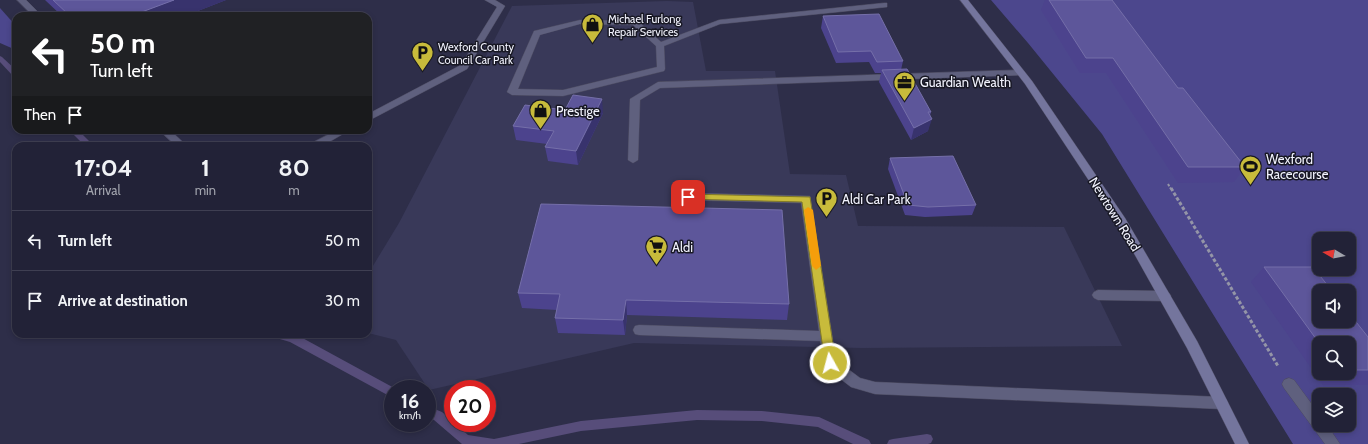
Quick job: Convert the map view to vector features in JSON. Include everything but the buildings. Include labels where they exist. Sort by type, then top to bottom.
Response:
[{"type":"main road","name":"Newtown Road","points":[[964,0],[1021,72],[1121,220],[1164,296],[1242,444]]},
{"type":"lane","points":[[21,0],[34,12]]},
{"type":"lane","points":[[372,116],[464,67],[501,6],[489,0]]},
{"type":"lane","points":[[660,45],[719,22],[884,5]]},
{"type":"lane","points":[[580,22],[635,23],[660,45],[661,69],[563,93],[512,92],[537,33],[580,22]]},
{"type":"lane","points":[[634,160],[635,99],[658,85],[947,76],[1021,72]]},
{"type":"lane","points":[[168,134],[178,142]]},
{"type":"lane","points":[[322,142],[336,134]]},
{"type":"lane","points":[[688,197],[806,199],[830,363],[856,383],[875,388],[1221,403]]},
{"type":"lane","points":[[1098,295],[1164,296]]},
{"type":"lane","points":[[639,330],[827,336]]},
{"type":"lane","points":[[1289,384],[1333,444]]},
{"type":"path","points":[[1168,184],[1289,384]]},
{"type":"shaded area","name":"Wexford Racecourse","points":[[991,0],[1368,0],[1368,444],[1293,444],[1102,134]]},
{"type":"shaded area","points":[[667,1],[693,2],[706,71],[775,71],[790,174],[846,175],[858,226],[1064,227],[1122,346],[862,348],[634,343],[473,380],[444,380],[444,387],[436,388],[436,380],[422,380],[396,340],[372,334],[372,267],[399,223],[512,6]]},
{"type":"shaded area","points":[[0,8],[12,22],[12,48],[0,43]]},
{"type":"waterway","points":[[0,58],[12,70]]},
{"type":"waterway","points":[[77,134],[86,142]]},
{"type":"waterway","points":[[293,338],[384,388]]},
{"type":"waterway","points":[[436,415],[465,440],[494,444],[581,426],[697,415],[762,416],[819,422],[865,444]]},
{"type":"waterway","points":[[893,444],[927,439]]},
{"type":"slow traffic","points":[[808,210],[816,266]]},
{"type":"place","name":"Michael Furlong Repair Services","points":[[593,44]]},
{"type":"place","name":"Wexford County Council Car Park","points":[[422,72]]},
{"type":"place","name":"Guardian Wealth","points":[[905,102]]},
{"type":"place","name":"Prestige","points":[[541,130]]},
{"type":"place","name":"Wexford Racecourse","points":[[1251,186]]},
{"type":"place","name":"Aldi Car Park","points":[[826,218]]},
{"type":"place","name":"Aldi","points":[[657,266]]},
{"type":"route","points":[[688,197],[806,199],[823,305],[830,363]]}]
